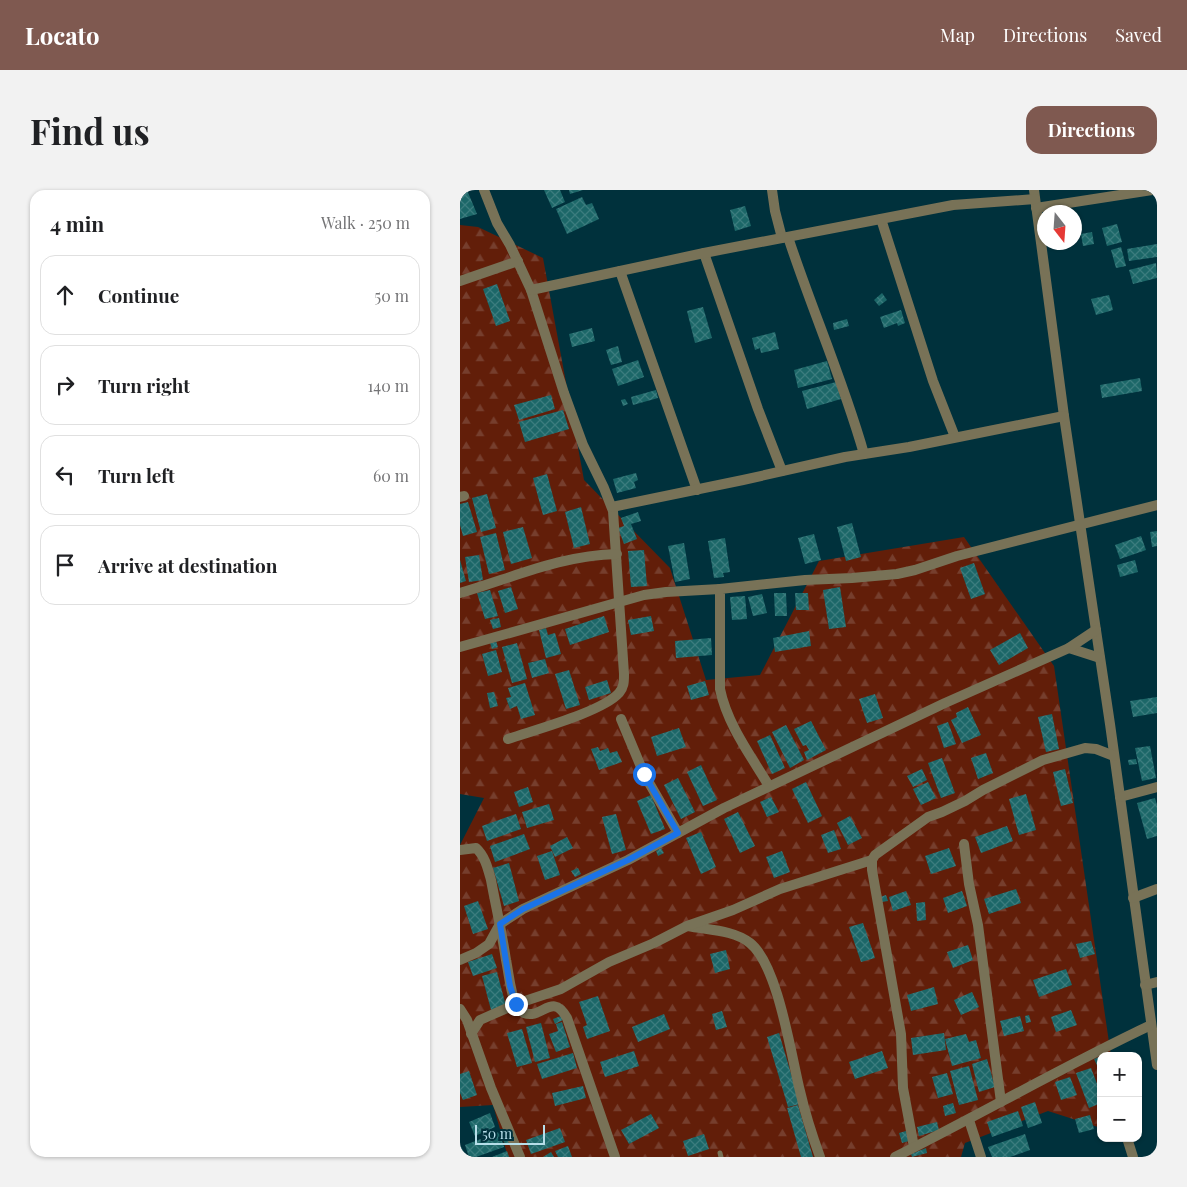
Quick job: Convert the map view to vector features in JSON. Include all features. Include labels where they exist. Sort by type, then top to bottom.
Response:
[{"type":"street","points":[[772,190],[775,211],[828,343],[852,412],[864,454]]},
{"type":"street","points":[[531,290],[704,253],[953,206],[1152,190]]},
{"type":"street","points":[[486,191],[497,223],[518,261],[531,290],[583,445],[612,507],[617,554],[624,674],[623,686],[612,699],[559,722],[508,739]]},
{"type":"street","points":[[1035,199],[1064,416],[1157,1065]]},
{"type":"street","points":[[881,219],[933,381],[956,437]]},
{"type":"street","points":[[704,253],[758,410],[782,471]]},
{"type":"street","points":[[460,281],[518,261]]},
{"type":"street","points":[[620,271],[697,490]]},
{"type":"street","points":[[612,507],[864,454],[899,449],[1064,416]]},
{"type":"street","points":[[460,647],[619,601],[666,592],[897,574],[957,556],[1157,505]]},
{"type":"street","points":[[460,592],[562,561],[594,554],[617,554]]},
{"type":"street","points":[[720,589],[720,690],[722,702],[732,723],[769,786]]},
{"type":"street","points":[[460,960],[476,953],[489,944],[500,924],[523,909],[628,860],[769,786],[945,703],[1069,648],[1096,630]]},
{"type":"street","points":[[1069,648],[1100,658]]},
{"type":"street","points":[[621,719],[644,774],[678,833]]},
{"type":"street","points":[[914,1148],[903,1088],[901,1034],[872,870],[872,860],[875,855],[928,817],[965,801],[1043,760],[1085,748],[1096,749],[1114,756]]},
{"type":"street","points":[[1120,797],[1157,787]]},
{"type":"street","points":[[964,844],[978,925],[1002,1102]]},
{"type":"street","points":[[460,850],[476,848],[481,852],[491,880],[510,986],[519,1010],[531,1014],[553,1006],[558,1006],[563,1010],[615,1157]]},
{"type":"street","points":[[472,1034],[480,1020],[516,1004],[561,989],[608,962],[654,943],[687,926],[733,910],[780,889],[872,860]]},
{"type":"street","points":[[1134,898],[1157,888]]},
{"type":"street","points":[[687,926],[736,935],[750,943],[763,957],[781,1006],[800,1093],[820,1157]]},
{"type":"street","points":[[1145,985],[1157,982]]},
{"type":"street","points":[[460,1009],[467,1020],[490,1088],[520,1157]]},
{"type":"street","points":[[895,1157],[1107,1051],[1150,1025]]},
{"type":"street","points":[[969,1120],[981,1157]]},
{"type":"street","points":[[1128,1142],[1133,1157]]},
{"type":"green space","points":[[460,225],[478,227],[543,258],[584,480],[670,568],[706,680],[760,675],[819,561],[964,537],[1054,666],[1110,1052],[1097,1052],[1097,1127],[1048,1111],[965,1143],[961,1157],[508,1157],[493,1105],[460,1107],[460,845],[484,798],[460,794]]},
{"type":"building","points":[[467,190],[477,214],[460,219],[460,192]]},
{"type":"building","points":[[544,190],[560,190],[565,202],[552,208]]},
{"type":"building","points":[[569,190],[583,190],[570,194]]},
{"type":"building","points":[[582,197],[586,205],[592,203],[599,219],[567,234],[556,209]]},
{"type":"building","points":[[745,206],[751,226],[735,231],[730,210]]},
{"type":"building","points":[[1117,224],[1122,242],[1107,246],[1102,228]]},
{"type":"building","points":[[1092,232],[1094,244],[1083,246],[1082,234]]},
{"type":"building","points":[[1157,244],[1157,257],[1129,261],[1127,249]]},
{"type":"building","points":[[1121,247],[1126,266],[1116,268],[1111,250]]},
{"type":"building","points":[[1156,263],[1157,278],[1133,284],[1129,270]]},
{"type":"building","points":[[497,284],[510,321],[496,326],[483,289]]},
{"type":"building","points":[[882,293],[887,300],[879,306],[874,300]]},
{"type":"building","points":[[1109,295],[1113,310],[1096,315],[1091,299]]},
{"type":"building","points":[[703,307],[712,338],[695,343],[687,311]]},
{"type":"building","points":[[901,310],[905,323],[898,326],[897,323],[884,328],[880,317]]},
{"type":"building","points":[[847,319],[849,326],[834,330],[833,323]]},
{"type":"building","points":[[592,328],[595,341],[572,347],[569,334]]},
{"type":"building","points":[[775,332],[779,349],[761,353],[760,348],[755,350],[752,338]]},
{"type":"building","points":[[618,346],[622,362],[611,365],[606,350]]},
{"type":"building","points":[[638,360],[644,377],[618,386],[612,369]]},
{"type":"building","points":[[827,361],[832,379],[798,388],[794,370]]},
{"type":"building","points":[[1140,378],[1142,391],[1102,398],[1100,385]]},
{"type":"building","points":[[836,382],[841,399],[807,409],[802,391]]},
{"type":"building","points":[[656,390],[658,398],[633,405],[631,397]]},
{"type":"building","points":[[551,395],[555,409],[519,420],[514,405]]},
{"type":"building","points":[[625,399],[628,404],[623,406],[621,400]]},
{"type":"building","points":[[563,410],[569,429],[525,442],[519,422]]},
{"type":"building","points":[[636,473],[638,480],[634,482],[636,488],[617,493],[613,479]]},
{"type":"building","points":[[547,474],[557,511],[543,515],[533,478]]},
{"type":"building","points":[[487,494],[496,528],[481,532],[472,498]]},
{"type":"building","points":[[468,502],[477,532],[463,536],[460,525],[460,504]]},
{"type":"building","points":[[581,507],[590,544],[574,548],[565,512]]},
{"type":"building","points":[[638,512],[641,521],[631,524],[637,539],[624,544],[618,528],[624,526],[621,518]]},
{"type":"building","points":[[852,523],[861,557],[846,561],[837,527]]},
{"type":"building","points":[[523,527],[532,558],[511,564],[503,532]]},
{"type":"building","points":[[1157,531],[1157,546],[1152,547],[1150,532]]},
{"type":"building","points":[[496,533],[505,570],[489,574],[480,537]]},
{"type":"building","points":[[814,534],[821,560],[805,564],[798,538]]},
{"type":"building","points":[[1141,536],[1146,550],[1120,559],[1115,545]]},
{"type":"building","points":[[725,538],[730,572],[723,573],[724,577],[714,578],[708,541]]},
{"type":"building","points":[[684,543],[690,579],[675,582],[668,546]]},
{"type":"building","points":[[644,550],[647,586],[631,587],[628,551]]},
{"type":"building","points":[[479,555],[483,580],[469,582],[465,557]]},
{"type":"building","points":[[460,560],[466,581],[460,583]]},
{"type":"building","points":[[1135,560],[1138,572],[1120,577],[1117,565]]},
{"type":"building","points":[[974,563],[985,594],[971,599],[960,568]]},
{"type":"building","points":[[511,587],[518,609],[505,613],[498,591]]},
{"type":"building","points":[[840,587],[846,627],[829,629],[823,590]]},
{"type":"building","points":[[490,590],[498,616],[485,619],[477,593]]},
{"type":"building","points":[[774,593],[786,593],[787,616],[775,616]]},
{"type":"building","points":[[795,593],[808,593],[809,610],[796,610]]},
{"type":"building","points":[[762,594],[767,613],[753,616],[748,597]]},
{"type":"building","points":[[745,596],[747,619],[732,620],[730,597]]},
{"type":"building","points":[[604,616],[609,632],[570,645],[565,629]]},
{"type":"building","points":[[651,616],[654,631],[631,635],[628,620]]},
{"type":"building","points":[[499,618],[501,627],[493,629],[490,620]]},
{"type":"building","points":[[546,628],[548,635],[555,633],[561,654],[546,658],[539,630]]},
{"type":"building","points":[[809,631],[811,646],[775,652],[773,638]]},
{"type":"building","points":[[1020,633],[1028,648],[999,665],[990,650]]},
{"type":"building","points":[[711,638],[712,655],[676,658],[675,641]]},
{"type":"building","points":[[496,641],[498,647],[492,649],[490,643]]},
{"type":"building","points":[[517,643],[527,679],[512,683],[502,647]]},
{"type":"building","points":[[496,650],[502,672],[488,676],[482,654]]},
{"type":"building","points":[[545,659],[549,673],[532,678],[528,663]]},
{"type":"building","points":[[569,670],[580,705],[566,709],[555,674]]},
{"type":"building","points":[[607,680],[611,693],[589,700],[585,687]]},
{"type":"building","points":[[705,681],[709,695],[691,700],[687,686]]},
{"type":"building","points":[[525,683],[535,715],[521,719],[517,706],[510,709],[506,698],[511,697],[508,688]]},
{"type":"building","points":[[494,692],[498,706],[490,708],[487,693]]},
{"type":"building","points":[[875,694],[883,718],[867,723],[859,699]]},
{"type":"building","points":[[1157,697],[1157,713],[1133,717],[1130,701]]},
{"type":"building","points":[[968,707],[981,735],[962,743],[951,720],[957,717],[956,713]]},
{"type":"building","points":[[1052,714],[1059,749],[1046,752],[1038,717]]},
{"type":"building","points":[[811,721],[826,750],[807,760],[804,752],[809,750],[806,745],[803,746],[794,729]]},
{"type":"building","points":[[948,722],[956,744],[944,748],[937,726]]},
{"type":"building","points":[[786,725],[804,760],[790,768],[772,732]]},
{"type":"building","points":[[679,728],[686,747],[657,756],[651,737]]},
{"type":"building","points":[[770,735],[785,768],[772,774],[757,741]]},
{"type":"building","points":[[1150,746],[1156,778],[1142,781],[1135,748]]},
{"type":"building","points":[[598,747],[600,751],[608,748],[610,753],[617,751],[622,762],[599,770],[591,749]]},
{"type":"building","points":[[986,753],[993,773],[978,779],[971,758]]},
{"type":"building","points":[[942,758],[955,793],[941,798],[928,763]]},
{"type":"building","points":[[1136,759],[1137,764],[1129,765],[1128,760]]},
{"type":"building","points":[[701,765],[717,800],[703,806],[687,772]]},
{"type":"building","points":[[922,769],[927,780],[913,787],[907,776]]},
{"type":"building","points":[[1065,769],[1073,803],[1061,806],[1053,772]]},
{"type":"building","points":[[678,778],[695,812],[681,819],[664,785]]},
{"type":"building","points":[[806,782],[822,816],[808,823],[792,789]]},
{"type":"building","points":[[928,782],[936,798],[921,805],[913,789]]},
{"type":"building","points":[[528,787],[533,802],[519,807],[514,792]]},
{"type":"building","points":[[1026,794],[1036,830],[1019,835],[1009,799]]},
{"type":"building","points":[[651,795],[665,829],[651,834],[637,801]]},
{"type":"building","points":[[771,797],[779,812],[767,817],[760,802]]},
{"type":"building","points":[[1155,798],[1157,805],[1157,836],[1147,839],[1137,803]]},
{"type":"building","points":[[549,804],[554,820],[527,828],[522,812]]},
{"type":"building","points":[[738,812],[755,846],[740,853],[724,819]]},
{"type":"building","points":[[516,814],[521,829],[487,841],[482,826]]},
{"type":"building","points":[[616,814],[626,850],[612,854],[602,817]]},
{"type":"building","points":[[850,816],[862,838],[848,845],[837,823]]},
{"type":"building","points":[[1007,826],[1013,841],[981,853],[975,837]]},
{"type":"building","points":[[834,830],[841,849],[828,853],[821,835]]},
{"type":"building","points":[[701,832],[716,867],[701,874],[686,838]]},
{"type":"building","points":[[524,834],[530,849],[495,862],[490,846]]},
{"type":"building","points":[[567,837],[573,848],[555,857],[550,846]]},
{"type":"building","points":[[661,848],[664,853],[658,856],[656,851]]},
{"type":"building","points":[[949,848],[956,866],[931,874],[925,856]]},
{"type":"building","points":[[552,851],[560,875],[545,880],[537,856]]},
{"type":"building","points":[[782,851],[790,872],[774,878],[766,857]]},
{"type":"building","points":[[509,863],[519,901],[504,906],[493,868]]},
{"type":"building","points":[[578,868],[581,874],[575,877],[571,871]]},
{"type":"building","points":[[1016,889],[1021,903],[989,914],[984,899]]},
{"type":"building","points":[[906,891],[911,905],[893,911],[889,897]]},
{"type":"building","points":[[962,891],[967,906],[948,913],[943,898]]},
{"type":"building","points":[[886,895],[888,901],[882,902],[880,897]]},
{"type":"building","points":[[478,901],[488,929],[473,934],[464,906]]},
{"type":"building","points":[[925,902],[926,920],[917,921],[916,903]]},
{"type":"building","points":[[863,923],[875,958],[861,962],[849,927]]},
{"type":"building","points":[[1091,941],[1095,954],[1080,958],[1076,944]]},
{"type":"building","points":[[968,945],[973,960],[953,968],[947,952]]},
{"type":"building","points":[[726,950],[730,969],[715,973],[710,954]]},
{"type":"building","points":[[492,954],[497,968],[473,976],[468,962]]},
{"type":"building","points":[[1066,969],[1072,985],[1039,997],[1033,980]]},
{"type":"building","points":[[497,972],[506,1006],[491,1010],[482,976]]},
{"type":"building","points":[[934,987],[938,1004],[911,1011],[907,995]]},
{"type":"building","points":[[972,992],[979,1007],[961,1015],[954,1000]]},
{"type":"building","points":[[598,996],[610,1031],[587,1039],[583,1027],[587,1025],[579,1002]]},
{"type":"building","points":[[1071,1010],[1077,1025],[1056,1032],[1051,1017]]},
{"type":"building","points":[[722,1011],[727,1027],[716,1030],[712,1014]]},
{"type":"building","points":[[664,1014],[670,1029],[638,1042],[632,1027]]},
{"type":"building","points":[[1029,1015],[1031,1022],[1026,1023],[1025,1016]]},
{"type":"building","points":[[561,1016],[563,1020],[555,1024],[553,1019]]},
{"type":"building","points":[[1020,1016],[1024,1031],[1004,1036],[1000,1021]]},
{"type":"building","points":[[562,1022],[570,1047],[556,1052],[549,1034],[558,1031],[556,1024]]},
{"type":"building","points":[[541,1023],[550,1058],[535,1062],[526,1027]]},
{"type":"building","points":[[522,1029],[532,1063],[517,1067],[507,1033]]},
{"type":"building","points":[[779,1033],[800,1104],[788,1107],[767,1037]]},
{"type":"building","points":[[944,1033],[946,1050],[913,1055],[911,1038]]},
{"type":"building","points":[[966,1034],[969,1042],[976,1040],[981,1058],[952,1066],[945,1039]]},
{"type":"building","points":[[634,1051],[639,1066],[605,1077],[600,1062]]},
{"type":"building","points":[[882,1051],[888,1068],[855,1079],[849,1062]]},
{"type":"building","points":[[573,1053],[577,1068],[542,1079],[537,1064]]},
{"type":"building","points":[[987,1059],[995,1087],[979,1092],[972,1064]]},
{"type":"building","points":[[969,1066],[978,1100],[959,1105],[950,1071]]},
{"type":"building","points":[[1091,1068],[1097,1084],[1097,1105],[1089,1108],[1076,1073]]},
{"type":"building","points":[[469,1071],[477,1095],[463,1100],[460,1093],[460,1074]]},
{"type":"building","points":[[947,1073],[953,1094],[938,1098],[932,1077]]},
{"type":"building","points":[[1070,1077],[1077,1095],[1061,1100],[1055,1082]]},
{"type":"building","points":[[583,1086],[586,1098],[555,1106],[552,1093]]},
{"type":"building","points":[[1035,1102],[1042,1123],[1028,1128],[1021,1107]]},
{"type":"building","points":[[953,1103],[956,1113],[945,1116],[943,1106]]},
{"type":"building","points":[[798,1105],[813,1157],[801,1157],[787,1108]]},
{"type":"building","points":[[1018,1111],[1023,1126],[992,1137],[987,1122]]},
{"type":"building","points":[[490,1113],[495,1127],[475,1136],[469,1122]]},
{"type":"building","points":[[651,1114],[659,1128],[629,1144],[621,1130]]},
{"type":"building","points":[[1090,1115],[1094,1129],[1079,1133],[1075,1119]]},
{"type":"building","points":[[937,1122],[939,1130],[919,1136],[917,1127]]},
{"type":"building","points":[[560,1128],[565,1142],[531,1154],[526,1140]]},
{"type":"building","points":[[906,1131],[909,1141],[902,1143],[899,1133]]},
{"type":"building","points":[[499,1132],[504,1147],[476,1157],[469,1157],[465,1145]]},
{"type":"building","points":[[506,1133],[510,1143],[505,1144],[501,1135]]},
{"type":"building","points":[[704,1134],[709,1149],[688,1156],[683,1141]]},
{"type":"building","points":[[1025,1134],[1030,1150],[1010,1157],[992,1157],[988,1147]]},
{"type":"building","points":[[460,1145],[465,1154],[460,1157]]},
{"type":"building","points":[[568,1146],[572,1157],[558,1157],[555,1151]]},
{"type":"building","points":[[926,1148],[927,1153],[912,1157],[911,1154]]},
{"type":"building","points":[[507,1151],[509,1157],[492,1157]]},
{"type":"building","points":[[551,1152],[554,1157],[543,1157]]},
{"type":"route","points":[[516,1004],[510,986],[500,924],[523,909],[575,886],[678,833],[644,774]]}]
